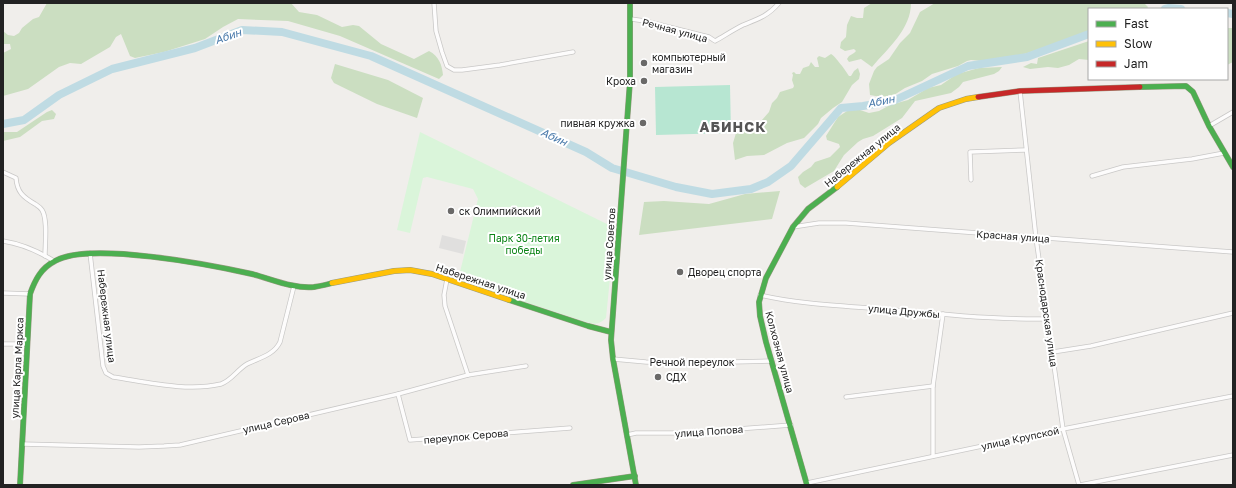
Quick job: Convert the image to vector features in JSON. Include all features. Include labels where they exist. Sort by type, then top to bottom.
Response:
[{"type":"street","points":[[434,3],[436,31],[442,52],[447,66],[454,70],[511,63],[573,52]]},
{"type":"street","name":"улица Советов","points":[[630,3],[630,81],[611,332],[613,358],[636,485]]},
{"type":"street","name":"Речная улица","points":[[631,19],[709,37],[715,41],[741,26],[762,18],[772,12],[780,3]]},
{"type":"street","name":"Набережная улица","points":[[793,227],[808,209],[850,178],[888,143],[939,108],[966,99],[1020,91],[1186,86],[1193,92],[1209,126]]},
{"type":"street","name":"Краснодарская улица","points":[[1020,91],[1036,238],[1063,429],[1079,485]]},
{"type":"street","points":[[1233,112],[1209,126],[1233,167]]},
{"type":"street","points":[[971,180],[970,152],[1026,150]]},
{"type":"street","points":[[1092,176],[1123,167],[1192,159],[1224,153]]},
{"type":"street","points":[[3,172],[16,178],[19,191],[24,197],[40,207],[43,211],[45,220],[45,256]]},
{"type":"street","name":"Красная улица","points":[[793,227],[819,222],[846,223],[1233,252]]},
{"type":"street","name":"Колхозная улица","points":[[793,227],[766,278],[759,302],[760,316],[807,484]]},
{"type":"street","points":[[3,242],[16,243],[54,261]]},
{"type":"street","name":"Набережная улица","points":[[54,261],[70,255],[90,253],[171,259],[253,274],[294,286],[314,287],[394,271],[407,270],[432,274],[588,326],[611,332]]},
{"type":"street","name":"Набережная улица","points":[[90,253],[106,373],[113,377],[168,386],[221,384],[227,381],[246,364],[272,352],[278,347],[280,342],[294,286]]},
{"type":"street","name":"улица Карла Маркса","points":[[20,485],[30,294],[34,281],[40,272],[54,261]]},
{"type":"street","points":[[446,279],[444,295],[445,306],[468,374]]},
{"type":"street","points":[[3,293],[30,294]]},
{"type":"street","name":"улица Дружбы","points":[[760,295],[783,300],[943,314],[1015,320],[1048,319]]},
{"type":"street","points":[[1052,352],[1091,346],[1233,313]]},
{"type":"street","points":[[933,456],[933,386],[943,314]]},
{"type":"street","points":[[3,344],[27,344]]},
{"type":"street","name":"Речной переулок","points":[[613,358],[687,363],[772,361]]},
{"type":"street","name":"улица Серова","points":[[22,444],[139,447],[180,445],[398,394],[468,374],[526,366]]},
{"type":"street","points":[[846,397],[933,386]]},
{"type":"street","name":"переулок Серова","points":[[398,394],[410,440],[570,428]]},
{"type":"street","name":"улица Крупской","points":[[807,484],[1063,429],[1233,396]]},
{"type":"street","name":"улица Попова","points":[[627,435],[685,433],[791,425]]},
{"type":"street","points":[[1079,485],[1233,455]]},
{"type":"street","points":[[572,485],[635,476]]},
{"type":"green space","points":[[47,3],[291,3],[299,12],[317,15],[342,27],[353,25],[359,26],[381,44],[414,59],[429,51],[435,55],[439,61],[443,75],[439,79],[340,36],[288,21],[238,19],[205,39],[164,52],[135,58],[130,56],[121,34],[116,37],[110,47],[81,64],[70,63],[59,67],[28,89],[3,96],[3,53],[11,49],[10,44],[3,44],[3,31],[8,35],[14,36],[19,33],[22,28],[33,19],[39,17]]},
{"type":"green space","points":[[872,3],[911,3],[910,12],[903,30],[898,38],[872,67],[861,59],[849,62],[847,59],[856,51],[854,49],[845,51],[840,48],[841,42],[846,37],[847,25],[851,16],[863,18],[864,8]]},
{"type":"green space","points":[[935,3],[1144,3],[1148,7],[1088,8],[1088,31],[1028,53],[994,62],[967,61],[958,66],[932,74],[922,81],[905,88],[894,95],[881,97],[870,95],[869,84],[874,71],[877,67],[889,59],[900,43],[910,33],[920,12]]},
{"type":"green space","points":[[1228,28],[1233,28],[1233,62],[1228,64]]},
{"type":"green space","points":[[1088,41],[1088,60],[1079,59],[1069,65],[1058,68],[1048,67],[1030,69],[1023,67],[1031,63],[1037,64],[1038,58]]},
{"type":"green space","points":[[831,54],[849,76],[851,76],[858,68],[860,74],[859,79],[852,85],[842,102],[821,118],[818,124],[804,138],[787,143],[764,155],[747,156],[735,160],[733,143],[736,133],[761,121],[769,112],[772,103],[780,92],[793,88],[792,73],[794,72],[796,74],[800,74],[803,68],[809,66],[811,62],[815,67],[819,67],[817,58],[819,56],[825,58]]},
{"type":"green space","points":[[335,64],[388,80],[423,98],[417,118],[377,104],[334,83],[331,78]]},
{"type":"green space","points":[[1002,67],[994,74],[963,82],[951,93],[915,101],[902,118],[873,136],[858,142],[844,155],[834,171],[805,188],[800,184],[798,177],[803,172],[811,167],[815,162],[830,157],[840,147],[839,144],[827,140],[826,136],[838,117],[847,111],[857,109],[869,113],[879,111],[890,105],[908,100],[928,88],[941,85],[957,74],[979,68]]},
{"type":"green space","points":[[730,85],[731,133],[656,135],[655,87]]},
{"type":"green space","points":[[52,110],[56,114],[54,119],[42,121],[20,137],[3,141],[3,132],[17,132]]},
{"type":"green space","name":"Парк 30-летия победы","points":[[420,132],[615,228],[606,318],[598,323],[589,323],[458,280],[478,199],[473,189],[427,177],[423,178],[410,233],[397,230]]},
{"type":"green space","points":[[780,191],[772,219],[639,235],[644,202],[664,201],[709,204],[745,194]]},
{"type":"shaded area","points":[[442,235],[466,241],[463,254],[439,248]]},
{"type":"waterway","name":"Абин","points":[[1228,13],[1233,14]]},
{"type":"waterway","name":"Абин","points":[[3,124],[24,120],[59,95],[112,69],[195,48],[242,30],[282,32],[371,56],[586,152],[612,168],[676,187],[712,194],[751,189],[768,182],[791,166],[841,108],[893,101],[968,66],[1027,57],[1088,34]]},
{"type":"traffic: fast","points":[[630,3],[630,81],[611,340],[613,359],[636,485]]},
{"type":"traffic: fast","points":[[1140,87],[1186,86],[1193,92],[1209,126],[1233,167]]},
{"type":"traffic: fast","points":[[807,485],[766,342],[760,316],[759,302],[766,278],[793,227],[808,209],[837,187]]},
{"type":"traffic: fast","points":[[20,485],[30,294],[39,275],[50,264],[72,255],[94,253],[121,254],[209,265],[252,274],[298,287],[314,287],[332,283]]},
{"type":"traffic: fast","points":[[509,300],[611,332]]},
{"type":"traffic: fast","points":[[573,485],[635,476]]},
{"type":"traffic: slow","points":[[837,187],[889,143],[939,108],[966,99],[978,97]]},
{"type":"traffic: slow","points":[[332,283],[394,271],[410,270],[432,274],[509,300]]},
{"type":"traffic: jam","points":[[978,97],[1020,91],[1140,87]]},
{"type":"place","name":"компьютерный магазин","points":[[644,63]]},
{"type":"place","name":"Кроха","points":[[644,81]]},
{"type":"place","name":"пивная кружка","points":[[643,123]]},
{"type":"place","name":"ск Олимпийский","points":[[451,211]]},
{"type":"place","name":"Дворец спорта","points":[[680,272]]},
{"type":"place","name":"СДХ","points":[[658,377]]},
{"type":"district","name":"АБИНСК","points":[[733,127]]}]
